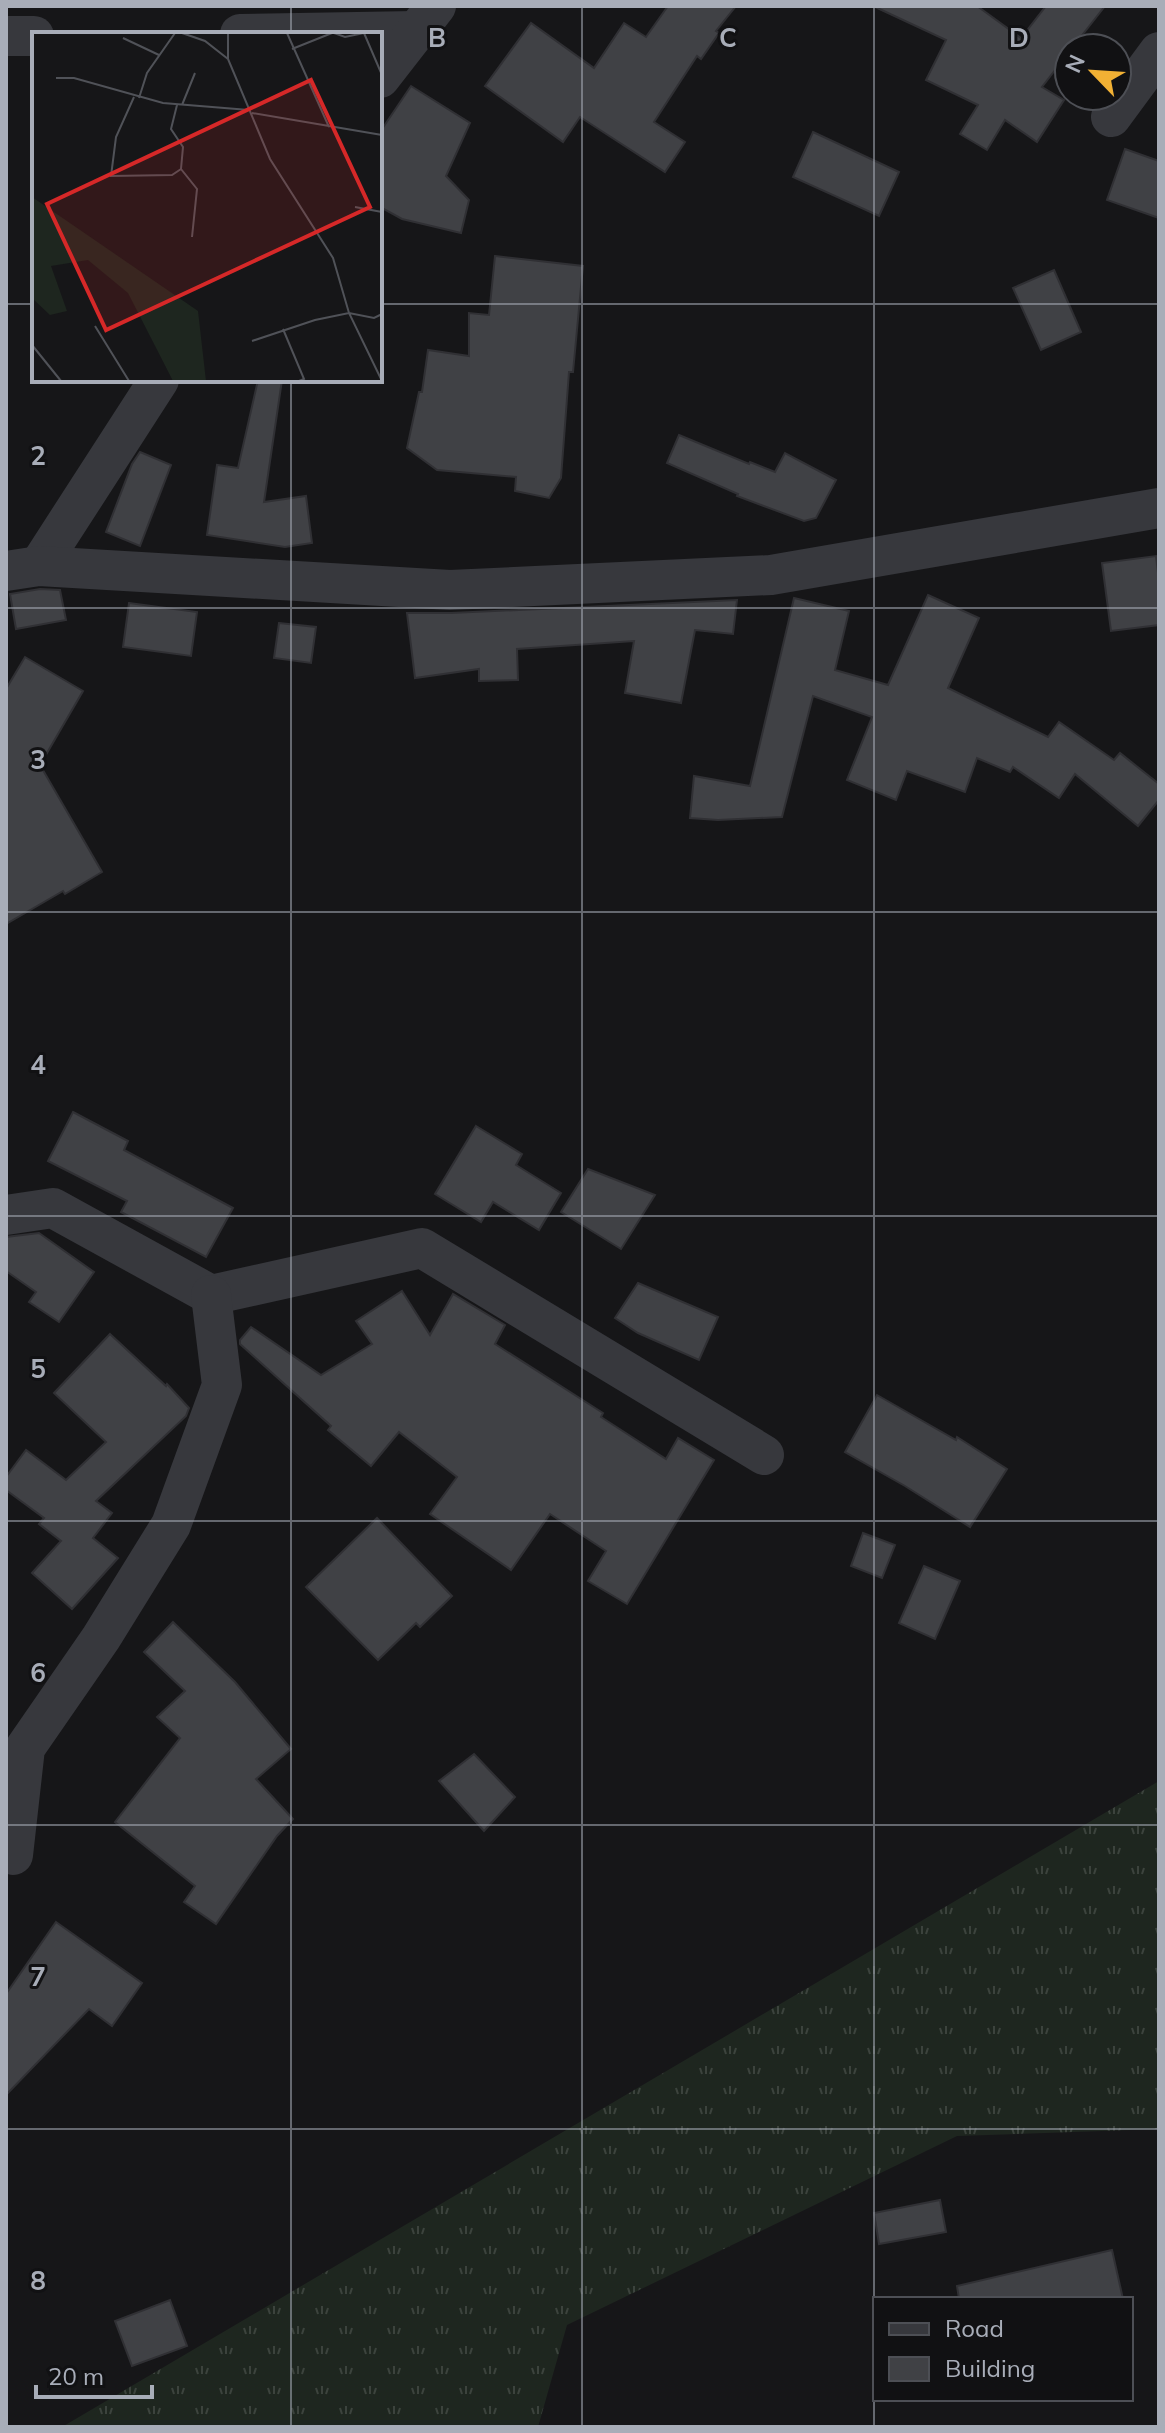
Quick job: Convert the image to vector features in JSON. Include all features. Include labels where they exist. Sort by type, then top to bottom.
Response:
[{"type":"street","points":[[263,32],[426,18]]},
{"type":"street","points":[[382,75],[426,18]]},
{"type":"street","points":[[6,36],[32,36]]},
{"type":"street","points":[[1111,117],[1159,52]]},
{"type":"street","points":[[22,569],[158,382]]},
{"type":"street","points":[[22,569],[450,590],[756,576],[1159,508]]},
{"type":"street","points":[[6,1215],[53,1208],[211,1295],[422,1248],[764,1455]]},
{"type":"street","points":[[6,1851],[13,1855],[25,1748],[101,1638],[171,1525],[222,1385],[211,1295]]},
{"type":"green space","points":[[1159,1781],[1159,2129],[957,2136],[567,2325],[538,2427],[62,2427]]},
{"type":"building","points":[[668,6],[736,6],[716,31],[719,33],[701,59],[697,56],[654,122],[685,142],[665,172],[580,117],[563,142],[485,86],[531,23],[594,68],[624,23],[646,37]]},
{"type":"building","points":[[873,6],[977,6],[1021,38],[1046,6],[1105,6],[1085,32],[1053,32],[1053,73],[1042,87],[1053,94],[1053,112],[1056,112],[1037,142],[1005,120],[987,150],[960,134],[978,105],[926,80],[946,40]]},
{"type":"building","points":[[411,86],[470,123],[446,176],[469,200],[461,233],[402,219],[382,208],[382,129]]},
{"type":"building","points":[[813,132],[899,172],[879,216],[793,177]]},
{"type":"building","points":[[1125,149],[1159,161],[1159,218],[1107,200]]},
{"type":"building","points":[[495,256],[583,266],[573,372],[569,372],[561,478],[549,498],[515,491],[516,477],[437,470],[407,448],[419,392],[422,392],[428,350],[469,356],[469,313],[489,315]]},
{"type":"building","points":[[1054,270],[1081,332],[1041,350],[1013,288]]},
{"type":"building","points":[[258,382],[282,382],[264,502],[306,496],[312,543],[285,547],[207,535],[217,465],[238,468]]},
{"type":"building","points":[[679,435],[775,472],[785,453],[836,480],[816,518],[804,521],[737,496],[667,463]]},
{"type":"building","points":[[140,452],[171,465],[140,546],[106,532],[132,464]]},
{"type":"building","points":[[1156,556],[1159,625],[1111,631],[1102,563]]},
{"type":"building","points":[[40,589],[60,590],[66,620],[16,629],[10,594]]},
{"type":"building","points":[[928,595],[979,618],[948,688],[1048,737],[1059,722],[1114,760],[1120,753],[1159,784],[1159,800],[1138,826],[1075,774],[1059,798],[1013,767],[1010,772],[977,758],[965,792],[907,771],[896,800],[847,780],[872,717],[813,696],[782,817],[690,818],[694,776],[750,786],[794,598],[849,611],[835,670],[888,685]]},
{"type":"building","points":[[737,600],[733,634],[695,630],[681,703],[625,693],[634,641],[517,649],[518,680],[479,681],[479,669],[415,678],[407,613]]},
{"type":"building","points":[[129,603],[197,612],[191,656],[123,647]]},
{"type":"building","points":[[279,623],[316,627],[311,663],[274,658]]},
{"type":"building","points":[[25,657],[83,691],[40,765],[102,872],[6,924],[6,689]]},
{"type":"building","points":[[73,1112],[128,1141],[124,1150],[233,1208],[206,1257],[121,1212],[127,1201],[48,1161]]},
{"type":"building","points":[[476,1126],[522,1154],[516,1165],[561,1193],[539,1230],[493,1202],[481,1222],[435,1194]]},
{"type":"building","points":[[588,1169],[655,1195],[621,1249],[561,1212]]},
{"type":"building","points":[[39,1233],[94,1272],[59,1322],[29,1302],[36,1292],[6,1271],[6,1237]]},
{"type":"building","points":[[638,1283],[718,1317],[699,1360],[638,1333],[615,1318]]},
{"type":"building","points":[[402,1291],[430,1335],[453,1294],[505,1325],[495,1344],[603,1413],[601,1417],[666,1459],[678,1438],[714,1460],[627,1604],[588,1581],[606,1551],[550,1514],[511,1570],[430,1514],[457,1477],[399,1432],[371,1466],[328,1430],[331,1426],[240,1344],[251,1327],[321,1375],[372,1344],[356,1321]]},
{"type":"building","points":[[110,1334],[167,1384],[189,1408],[186,1416],[96,1501],[112,1513],[93,1538],[118,1558],[72,1609],[32,1573],[61,1541],[39,1524],[44,1518],[6,1490],[6,1477],[26,1450],[66,1480],[106,1442],[54,1393]]},
{"type":"building","points":[[877,1395],[956,1440],[957,1437],[1007,1469],[970,1527],[845,1452]]},
{"type":"building","points":[[377,1518],[452,1596],[420,1627],[416,1623],[378,1660],[306,1587]]},
{"type":"building","points":[[863,1533],[895,1545],[882,1578],[851,1566]]},
{"type":"building","points":[[924,1566],[960,1581],[935,1639],[899,1623]]},
{"type":"building","points":[[173,1622],[235,1682],[291,1749],[256,1779],[293,1819],[277,1836],[216,1924],[184,1902],[195,1886],[115,1822],[180,1738],[157,1717],[185,1691],[144,1652]]},
{"type":"building","points":[[474,1754],[515,1797],[484,1831],[439,1781]]},
{"type":"building","points":[[56,1922],[142,1983],[112,2026],[89,2009],[6,2095],[6,1994]]},
{"type":"building","points":[[940,2200],[946,2232],[879,2244],[874,2213]]},
{"type":"building","points":[[1112,2250],[1123,2297],[959,2297],[957,2286]]},
{"type":"building","points":[[170,2300],[187,2346],[132,2366],[115,2321]]}]
